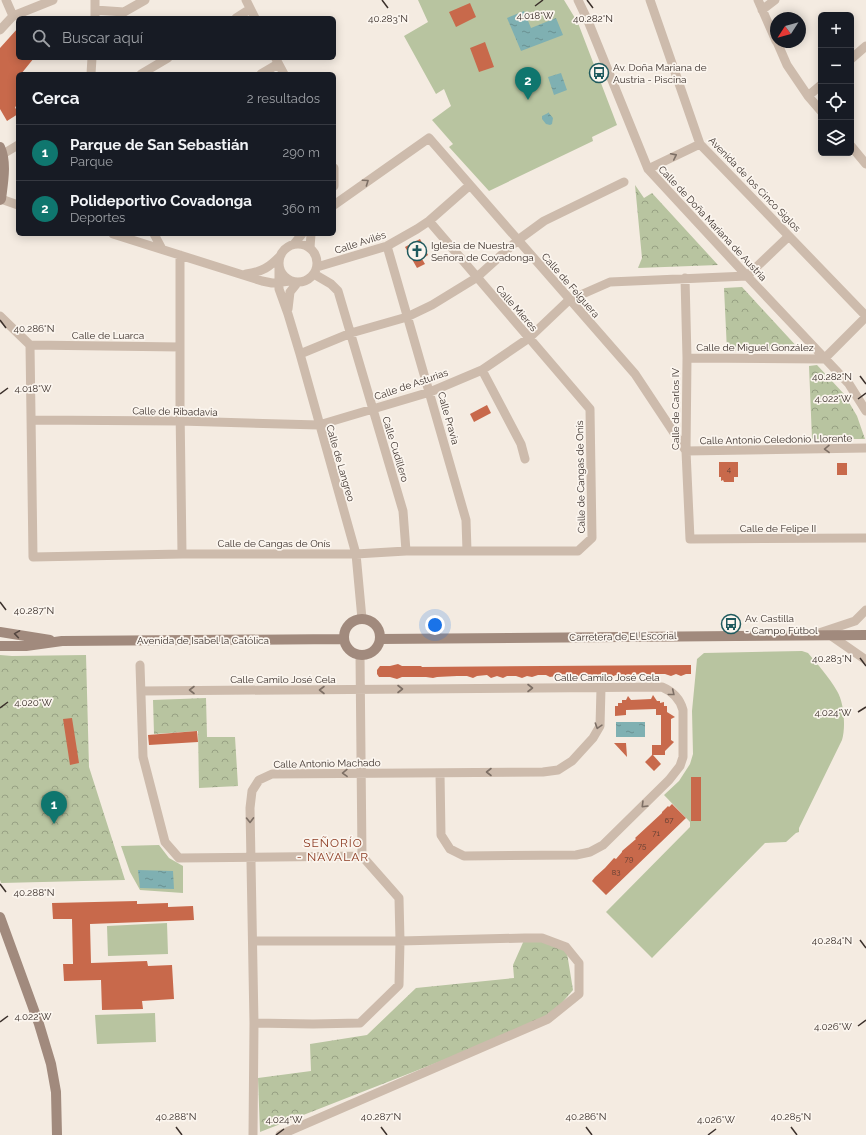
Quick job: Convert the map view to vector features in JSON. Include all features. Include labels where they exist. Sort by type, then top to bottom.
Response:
[{"type":"street","points":[[6,0],[13,16]]},
{"type":"street","points":[[0,30],[13,16],[53,0]]},
{"type":"street","points":[[95,0],[95,14],[124,12],[145,0]]},
{"type":"street","points":[[246,0],[254,16]]},
{"type":"street","name":"Calle de Doña Mariana de Austria","points":[[578,0],[588,21],[648,169],[746,276],[824,359],[850,384],[866,411]]},
{"type":"street","name":"Avenida de los Cinco Siglos","points":[[650,0],[700,144],[866,316]]},
{"type":"street","points":[[758,0],[770,28]]},
{"type":"street","points":[[762,10],[774,0]]},
{"type":"street","points":[[239,16],[250,9]]},
{"type":"street","points":[[854,56],[866,46]]},
{"type":"street","points":[[779,48],[787,65],[808,96],[818,108]]},
{"type":"street","points":[[91,72],[92,60]]},
{"type":"street","points":[[144,72],[165,60]]},
{"type":"street","points":[[263,72],[276,61],[283,72]]},
{"type":"street","points":[[808,96],[818,88]]},
{"type":"street","name":"Calle de Felguera","points":[[336,204],[429,138],[635,374],[686,451]]},
{"type":"street","points":[[648,169],[700,144]]},
{"type":"street","points":[[16,146],[1,153],[3,178],[1,200],[16,204]]},
{"type":"street","points":[[854,150],[866,164]]},
{"type":"street","points":[[300,354],[351,333],[407,317],[432,305],[476,278],[518,240],[544,221],[624,182]]},
{"type":"street","name":"Calle Avilés","points":[[316,270],[387,246],[418,229],[470,185]]},
{"type":"street","name":"Calle Mieres","points":[[429,221],[476,278],[590,409]]},
{"type":"street","points":[[120,236],[272,283],[304,282],[316,270],[316,256],[310,248],[305,245],[294,244]]},
{"type":"street","points":[[155,236],[162,249]]},
{"type":"street","points":[[245,274],[263,270],[272,264],[284,250],[294,244],[300,236]]},
{"type":"street","points":[[310,248],[311,236]]},
{"type":"street","points":[[746,276],[789,236]]},
{"type":"street","name":"Calle Pravia","points":[[387,246],[466,520],[467,551]]},
{"type":"street","points":[[180,255],[182,554]]},
{"type":"street","points":[[281,255],[279,265],[283,274],[294,282]]},
{"type":"street","name":"Calle de Langreo","points":[[279,265],[279,289],[300,354],[356,554],[362,619]]},
{"type":"street","name":"Calle Cudillero","points":[[316,270],[338,291],[403,511],[406,552]]},
{"type":"street","name":"Calle de Asturias","points":[[319,425],[430,392],[482,370],[529,338],[569,300],[610,282],[746,276]]},
{"type":"street","name":"Calle de Carlos IV","points":[[685,278],[687,358],[686,451],[690,539]]},
{"type":"street","points":[[262,280],[276,289],[283,299]]},
{"type":"street","points":[[288,314],[288,302],[294,282]]},
{"type":"street","points":[[0,316],[30,345]]},
{"type":"street","points":[[824,359],[866,316]]},
{"type":"street","name":"Calle de Luarca","points":[[30,345],[180,347]]},
{"type":"street","name":"Calle de Cangas de Onís","points":[[30,345],[33,557],[182,554],[356,554],[467,551],[578,551],[592,538],[590,409]]},
{"type":"street","name":"Calle de Miguel González","points":[[687,358],[824,359]]},
{"type":"street","points":[[482,370],[521,444],[524,459]]},
{"type":"street","name":"Calle de Ribadavia","points":[[31,420],[319,425]]},
{"type":"street","name":"Calle Antonio Celedonio Llorente","points":[[686,451],[866,448]]},
{"type":"street","name":"Calle de Felipe II","points":[[690,539],[866,538]]},
{"type":"street","points":[[814,635],[855,621],[866,610]]},
{"type":"street","points":[[362,619],[375,625],[379,632],[380,639],[375,649],[371,653],[360,655],[354,654],[345,645],[344,633],[346,627],[351,623],[362,619]]},
{"type":"street","name":"Avenida de Isabel la Católica","points":[[0,632],[62,641]]},
{"type":"street","points":[[830,635],[866,660]]},
{"type":"street","name":"Carretera de El Escorial","points":[[380,639],[866,635]]},
{"type":"street","name":"Avenida de Isabel la Católica","points":[[0,646],[26,646],[62,641],[344,639]]},
{"type":"street","points":[[254,1023],[360,1023],[399,985],[399,898],[362,856],[360,655]]},
{"type":"street","points":[[140,665],[143,757],[165,842],[179,858],[362,856]]},
{"type":"street","name":"Calle Camilo José Cela","points":[[141,691],[662,687],[673,693],[679,700],[683,710],[683,757],[680,766],[669,780],[603,845],[590,852],[576,855],[552,856],[464,856],[450,849],[442,834],[440,772]]},
{"type":"street","name":"Calle Antonio Machado","points":[[253,1135],[254,1023],[250,808],[252,791],[259,780],[272,774],[543,772],[558,770],[572,761],[593,738],[600,726],[601,688]]},
{"type":"street","points":[[0,917],[36,1017],[51,1064],[56,1092],[57,1135]]},
{"type":"street","points":[[253,941],[400,941],[542,938],[566,947],[578,963],[580,994],[548,1019],[280,1135]]},
{"type":"green space","points":[[418,0],[564,0],[578,23],[617,125],[592,137],[593,141],[489,191],[449,147],[453,144],[432,120],[451,106],[444,89],[436,94],[404,36],[428,22]]},
{"type":"green space","points":[[635,185],[644,198],[652,193],[718,265],[638,268],[642,258]]},
{"type":"green space","points":[[742,287],[800,350],[727,351],[724,288]]},
{"type":"green space","points":[[817,365],[844,394],[857,416],[865,439],[812,439],[809,366]]},
{"type":"green space","points":[[802,651],[808,653],[837,691],[843,708],[844,722],[842,740],[799,828],[799,832],[786,842],[765,843],[652,958],[606,912],[690,827],[690,822],[664,795],[679,781],[690,764],[693,754],[692,711],[697,659],[704,653]]},
{"type":"green space","points":[[0,655],[86,655],[89,767],[125,880],[1,883]]},
{"type":"green space","points":[[206,698],[207,737],[235,737],[238,786],[199,788],[198,731],[154,734],[153,700]]},
{"type":"green space","points":[[159,845],[169,858],[183,866],[183,893],[140,890],[130,872],[121,846]]},
{"type":"green space","points":[[167,923],[168,954],[108,956],[107,926]]},
{"type":"green space","points":[[525,938],[566,947],[573,990],[548,1019],[260,1132],[258,1078],[311,1071],[310,1044],[367,1035],[416,988],[514,978],[513,965]]},
{"type":"green space","points":[[155,1013],[156,1042],[97,1044],[95,1015]]},
{"type":"water","points":[[524,11],[531,28],[556,18],[563,35],[521,51],[507,18]]},
{"type":"water","points":[[561,73],[567,90],[554,95],[548,77]]},
{"type":"water","points":[[548,112],[553,118],[552,124],[550,125],[546,124],[542,119],[542,116]]},
{"type":"water","points":[[616,722],[645,722],[645,737],[616,737]]},
{"type":"water","points":[[138,870],[173,871],[174,889],[140,888]]},
{"type":"building","points":[[470,3],[476,17],[456,27],[449,12]]},
{"type":"building","points":[[16,30],[16,60],[32,60],[23,72],[16,72],[16,115],[7,121],[0,109],[0,48]]},
{"type":"building","points":[[485,42],[494,67],[479,72],[470,48]]},
{"type":"building","name":"Iglesia de Nuestra Señora de Covadonga","points":[[420,239],[428,255],[422,259],[425,264],[417,268],[405,247]]},
{"type":"building","points":[[487,405],[491,413],[474,422],[470,414]]},
{"type":"building","points":[[719,462],[738,462],[738,477],[734,477],[734,482],[721,481],[721,477],[719,477]]},
{"type":"building","points":[[837,463],[847,463],[847,475],[837,475]]},
{"type":"building","points":[[398,664],[402,666],[422,666],[421,667],[691,665],[691,674],[681,676],[676,674],[671,676],[656,674],[652,676],[647,674],[626,675],[622,677],[616,675],[611,677],[606,675],[596,675],[592,677],[587,675],[580,677],[576,674],[562,677],[538,675],[522,678],[507,676],[503,678],[497,676],[491,678],[487,675],[473,678],[467,676],[457,676],[433,678],[402,677],[397,679],[390,677],[379,677],[377,674],[377,670],[380,666]]},
{"type":"building","points":[[653,695],[657,701],[660,701],[660,703],[664,702],[664,706],[667,706],[667,712],[675,717],[671,719],[671,740],[674,742],[665,751],[665,755],[653,755],[661,764],[654,771],[645,762],[652,755],[652,745],[661,745],[661,715],[656,715],[656,709],[626,710],[626,715],[615,716],[615,706],[618,706],[618,703],[622,703],[622,700],[626,700],[628,696],[631,700],[651,699]]},
{"type":"building","points":[[72,718],[79,763],[70,765],[63,719]]},
{"type":"building","points":[[197,731],[198,742],[149,745],[148,735]]},
{"type":"building","points":[[614,743],[626,743],[627,757]]},
{"type":"building","points":[[691,777],[701,777],[701,821],[691,821]]},
{"type":"building","points":[[672,804],[686,818],[606,895],[592,881],[668,806],[669,807]]},
{"type":"building","points":[[137,901],[137,904],[168,903],[168,907],[193,906],[194,920],[90,924],[91,963],[147,961],[148,966],[172,965],[174,999],[142,1001],[143,1009],[102,1010],[101,980],[64,981],[63,964],[73,964],[72,919],[53,919],[52,903]]},
{"type":"place","name":"Av. Doña Mariana de Austria - Piscina","points":[[599,73]]},
{"type":"place","name":"Polideportivo Covadonga","points":[[528,100]]},
{"type":"place","name":"Iglesia de Nuestra Señora de Covadonga","points":[[417,251]]},
{"type":"place","name":"Av. Castilla - Campo Fútbol","points":[[731,624]]},
{"type":"place","name":"Parque de San Sebastián","points":[[54,824]]},
{"type":"district","name":"SEÑORÍO - NAVALAR","points":[[333,850]]}]
